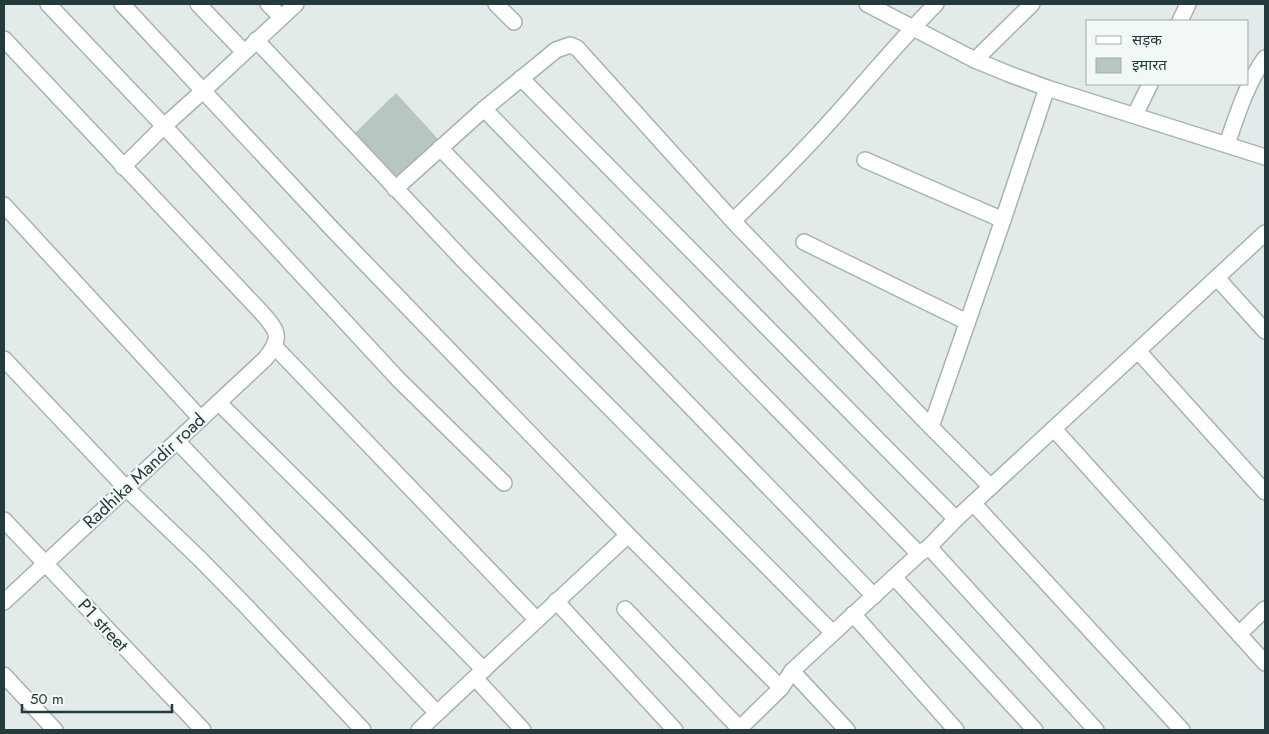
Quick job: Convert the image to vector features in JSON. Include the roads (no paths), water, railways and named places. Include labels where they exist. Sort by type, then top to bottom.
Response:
[{"type":"street","points":[[48,4],[164,126],[398,379],[504,483]]},
{"type":"street","points":[[122,4],[335,232],[628,535],[781,688]]},
{"type":"street","points":[[198,4],[244,52]]},
{"type":"street","points":[[268,4],[280,17]]},
{"type":"street","points":[[123,166],[296,4]]},
{"type":"street","points":[[496,4],[514,22]]},
{"type":"street","points":[[868,4],[975,60],[1047,88],[1265,157]]},
{"type":"street","points":[[734,221],[795,160],[913,27],[936,4]]},
{"type":"street","points":[[975,60],[1032,4]]},
{"type":"street","points":[[1180,20],[1188,4]]},
{"type":"street","points":[[4,40],[262,313],[273,325],[276,341],[537,620]]},
{"type":"street","points":[[256,40],[466,263],[833,633]]},
{"type":"street","points":[[395,189],[484,109],[556,50],[570,45],[577,48],[734,221],[991,487]]},
{"type":"street","points":[[1227,144],[1243,101],[1265,58]]},
{"type":"street","points":[[522,78],[956,519]]},
{"type":"street","points":[[1135,116],[1150,85]]},
{"type":"street","points":[[931,427],[1047,88]]},
{"type":"street","points":[[484,109],[924,550],[1096,730]]},
{"type":"street","points":[[440,148],[874,596]]},
{"type":"street","points":[[865,160],[1003,220]]},
{"type":"street","points":[[4,205],[201,419]]},
{"type":"street","points":[[625,609],[739,730],[781,688],[792,671],[1265,233]]},
{"type":"street","points":[[804,242],[967,322]]},
{"type":"street","points":[[1216,278],[1265,331]]},
{"type":"street","name":"Radhika Mandir road","points":[[4,602],[219,403],[264,359],[276,341]]},
{"type":"street","points":[[1138,351],[1265,492]]},
{"type":"street","points":[[4,359],[126,488],[213,572],[363,730]]},
{"type":"street","points":[[219,403],[328,512],[480,674],[523,730]]},
{"type":"street","points":[[1054,429],[1265,663]]},
{"type":"street","points":[[177,441],[437,713]]},
{"type":"street","points":[[973,503],[1182,730]]},
{"type":"street","name":"P1 street","points":[[4,520],[203,730]]},
{"type":"street","points":[[419,730],[628,535]]},
{"type":"street","points":[[894,577],[1035,730]]},
{"type":"street","points":[[556,601],[675,730]]},
{"type":"street","points":[[1239,634],[1265,610]]},
{"type":"street","points":[[853,614],[956,730]]},
{"type":"street","points":[[792,671],[847,730]]},
{"type":"street","points":[[4,675],[55,730]]}]
